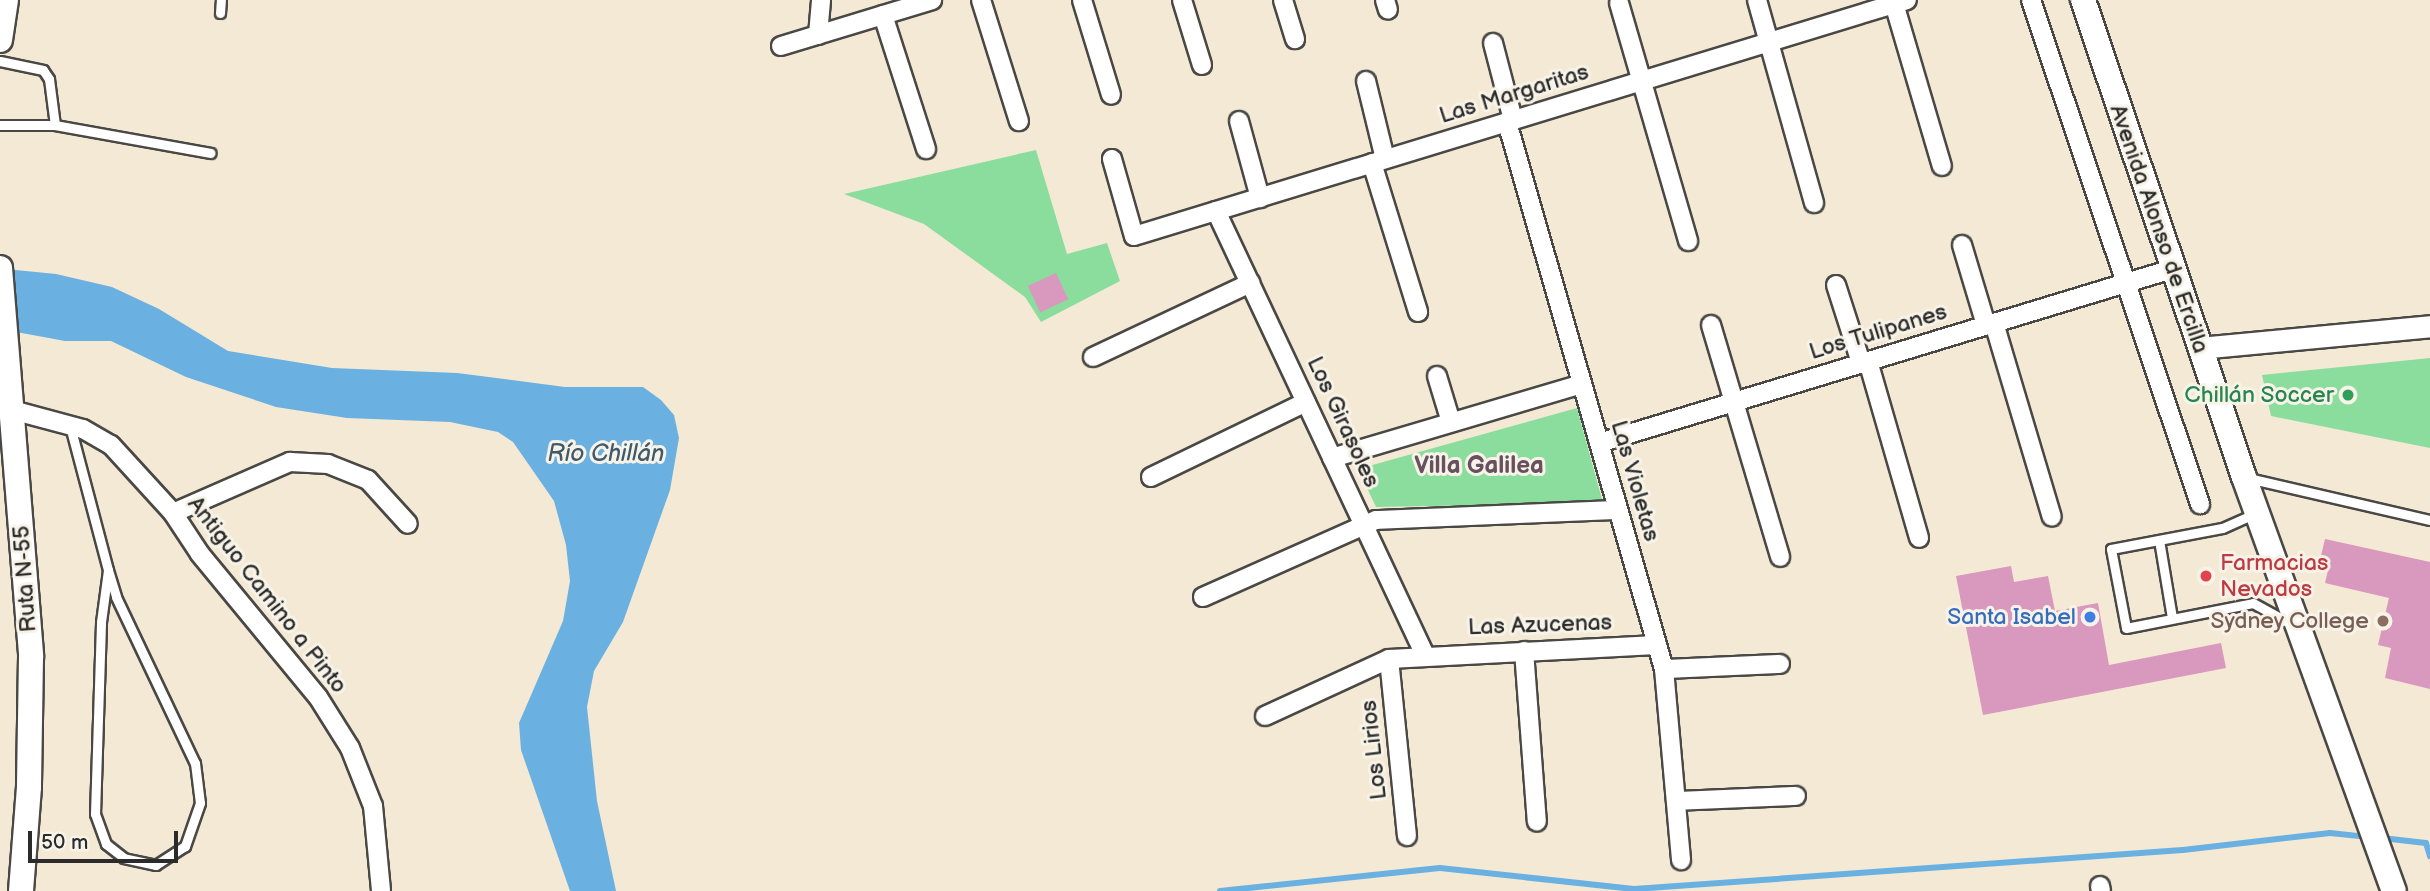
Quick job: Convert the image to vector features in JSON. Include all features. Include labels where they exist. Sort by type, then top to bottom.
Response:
[{"type":"main road","points":[[0,40],[6,0]]},
{"type":"main road","name":"Avenida Alonso de Ercilla","points":[[2083,0],[2244,477],[2394,891]]},
{"type":"main road","name":"Ruta N-55","points":[[0,268],[31,657],[30,787],[22,891]]},
{"type":"street","points":[[818,35],[821,0]]},
{"type":"street","points":[[781,46],[932,0]]},
{"type":"street","points":[[981,0],[1018,121]]},
{"type":"street","points":[[1082,0],[1111,94]]},
{"type":"street","points":[[1182,0],[1202,65]]},
{"type":"street","points":[[1283,0],[1295,39]]},
{"type":"street","points":[[1757,0],[1814,203]]},
{"type":"street","points":[[2031,0],[2200,504]]},
{"type":"street","points":[[1898,1],[1942,166]]},
{"type":"street","name":"Las Margaritas","points":[[1112,159],[1134,236],[1898,1]]},
{"type":"street","points":[[1619,3],[1688,241]]},
{"type":"street","points":[[883,15],[926,149]]},
{"type":"street","name":"Las Violetas","points":[[1493,43],[1510,121],[1664,669],[1681,860]]},
{"type":"street","points":[[1366,80],[1379,161],[1418,312]]},
{"type":"street","points":[[1240,121],[1260,198]]},
{"type":"street","name":"Los Girasoles","points":[[1216,211],[1425,654]]},
{"type":"street","points":[[1962,245],[2052,517]]},
{"type":"street","name":"Los Tulipanes","points":[[1599,443],[2172,269]]},
{"type":"street","points":[[1093,357],[1250,283]]},
{"type":"street","points":[[1836,285],[1864,362],[1920,538]]},
{"type":"street","points":[[1711,325],[1780,557]]},
{"type":"street","points":[[2199,348],[2430,326]]},
{"type":"street","points":[[1437,376],[1451,422]]},
{"type":"street","points":[[1332,458],[1582,383]]},
{"type":"street","points":[[1152,477],[1306,402]]},
{"type":"street","name":"Antiguo Camino a Pinto","points":[[12,411],[69,424],[111,445],[173,513],[200,554],[318,697],[350,748],[373,806],[381,891]]},
{"type":"street","points":[[173,513],[290,462],[328,464],[368,480],[408,524]]},
{"type":"street","points":[[1203,597],[1363,523],[1387,518],[1618,510]]},
{"type":"street","name":"Las Azucenas","points":[[1265,716],[1389,659],[1425,654],[1657,645]]},
{"type":"street","points":[[1524,651],[1537,822]]},
{"type":"street","name":"Los Lirios","points":[[1389,659],[1407,836]]},
{"type":"street","points":[[1664,669],[1780,664]]},
{"type":"street","points":[[1676,801],[1796,796]]},
{"type":"lane","points":[[220,13],[221,0]]},
{"type":"lane","points":[[0,61],[43,70],[49,79],[55,125]]},
{"type":"lane","points":[[0,125],[55,125],[211,153]]},
{"type":"lane","points":[[69,424],[116,597],[195,763],[200,803],[185,846],[156,865],[124,858],[106,844],[95,814],[101,622],[108,570]]},
{"type":"lane","points":[[2244,477],[2430,520]]},
{"type":"lane","points":[[2257,513],[2222,528],[2111,550],[2126,628],[2253,603],[2299,629]]},
{"type":"lane","points":[[2159,540],[2172,618]]},
{"type":"green space","points":[[1036,150],[1067,254],[1107,243],[1120,281],[1041,322],[1025,297],[924,224],[844,194]]},
{"type":"green space","name":"Chillán Soccer","points":[[2430,358],[2430,448],[2271,416],[2262,375]]},
{"type":"green space","name":"Villa Galilea","points":[[1577,408],[1603,503],[1376,507],[1358,469]]},
{"type":"water","name":"Río Chillán","points":[[5,269],[56,274],[112,287],[159,309],[228,351],[332,368],[457,373],[565,387],[643,387],[661,400],[674,415],[679,438],[670,490],[623,622],[594,671],[587,707],[597,801],[616,891],[570,891],[521,750],[519,723],[563,621],[570,581],[566,545],[554,501],[513,442],[498,432],[450,422],[347,418],[276,407],[186,377],[111,341],[65,341],[0,329]]},
{"type":"building","points":[[1056,273],[1068,299],[1040,312],[1028,286]]},
{"type":"building","points":[[2325,539],[2430,562],[2430,689],[2385,678],[2391,648],[2378,645],[2389,598],[2325,583],[2329,566],[2319,564]]},
{"type":"building","points":[[2011,566],[2014,582],[2048,576],[2055,611],[2098,603],[2109,665],[2221,643],[2226,668],[1983,715],[1956,576]]},
{"type":"waterway","points":[[1220,891],[1440,868],[1634,889],[2183,850],[2330,833],[2367,837]]},
{"type":"waterway","points":[[2382,838],[2426,843],[2430,856]]},
{"type":"place","name":"Chillán Soccer","points":[[2348,395]]},
{"type":"place","name":"Farmacias Nevados","points":[[2206,576]]},
{"type":"place","name":"Santa Isabel","points":[[2090,617]]},
{"type":"place","name":"Sydney College","points":[[2383,621]]},
{"type":"district","name":"Villa Galilea","points":[[1479,466]]}]
